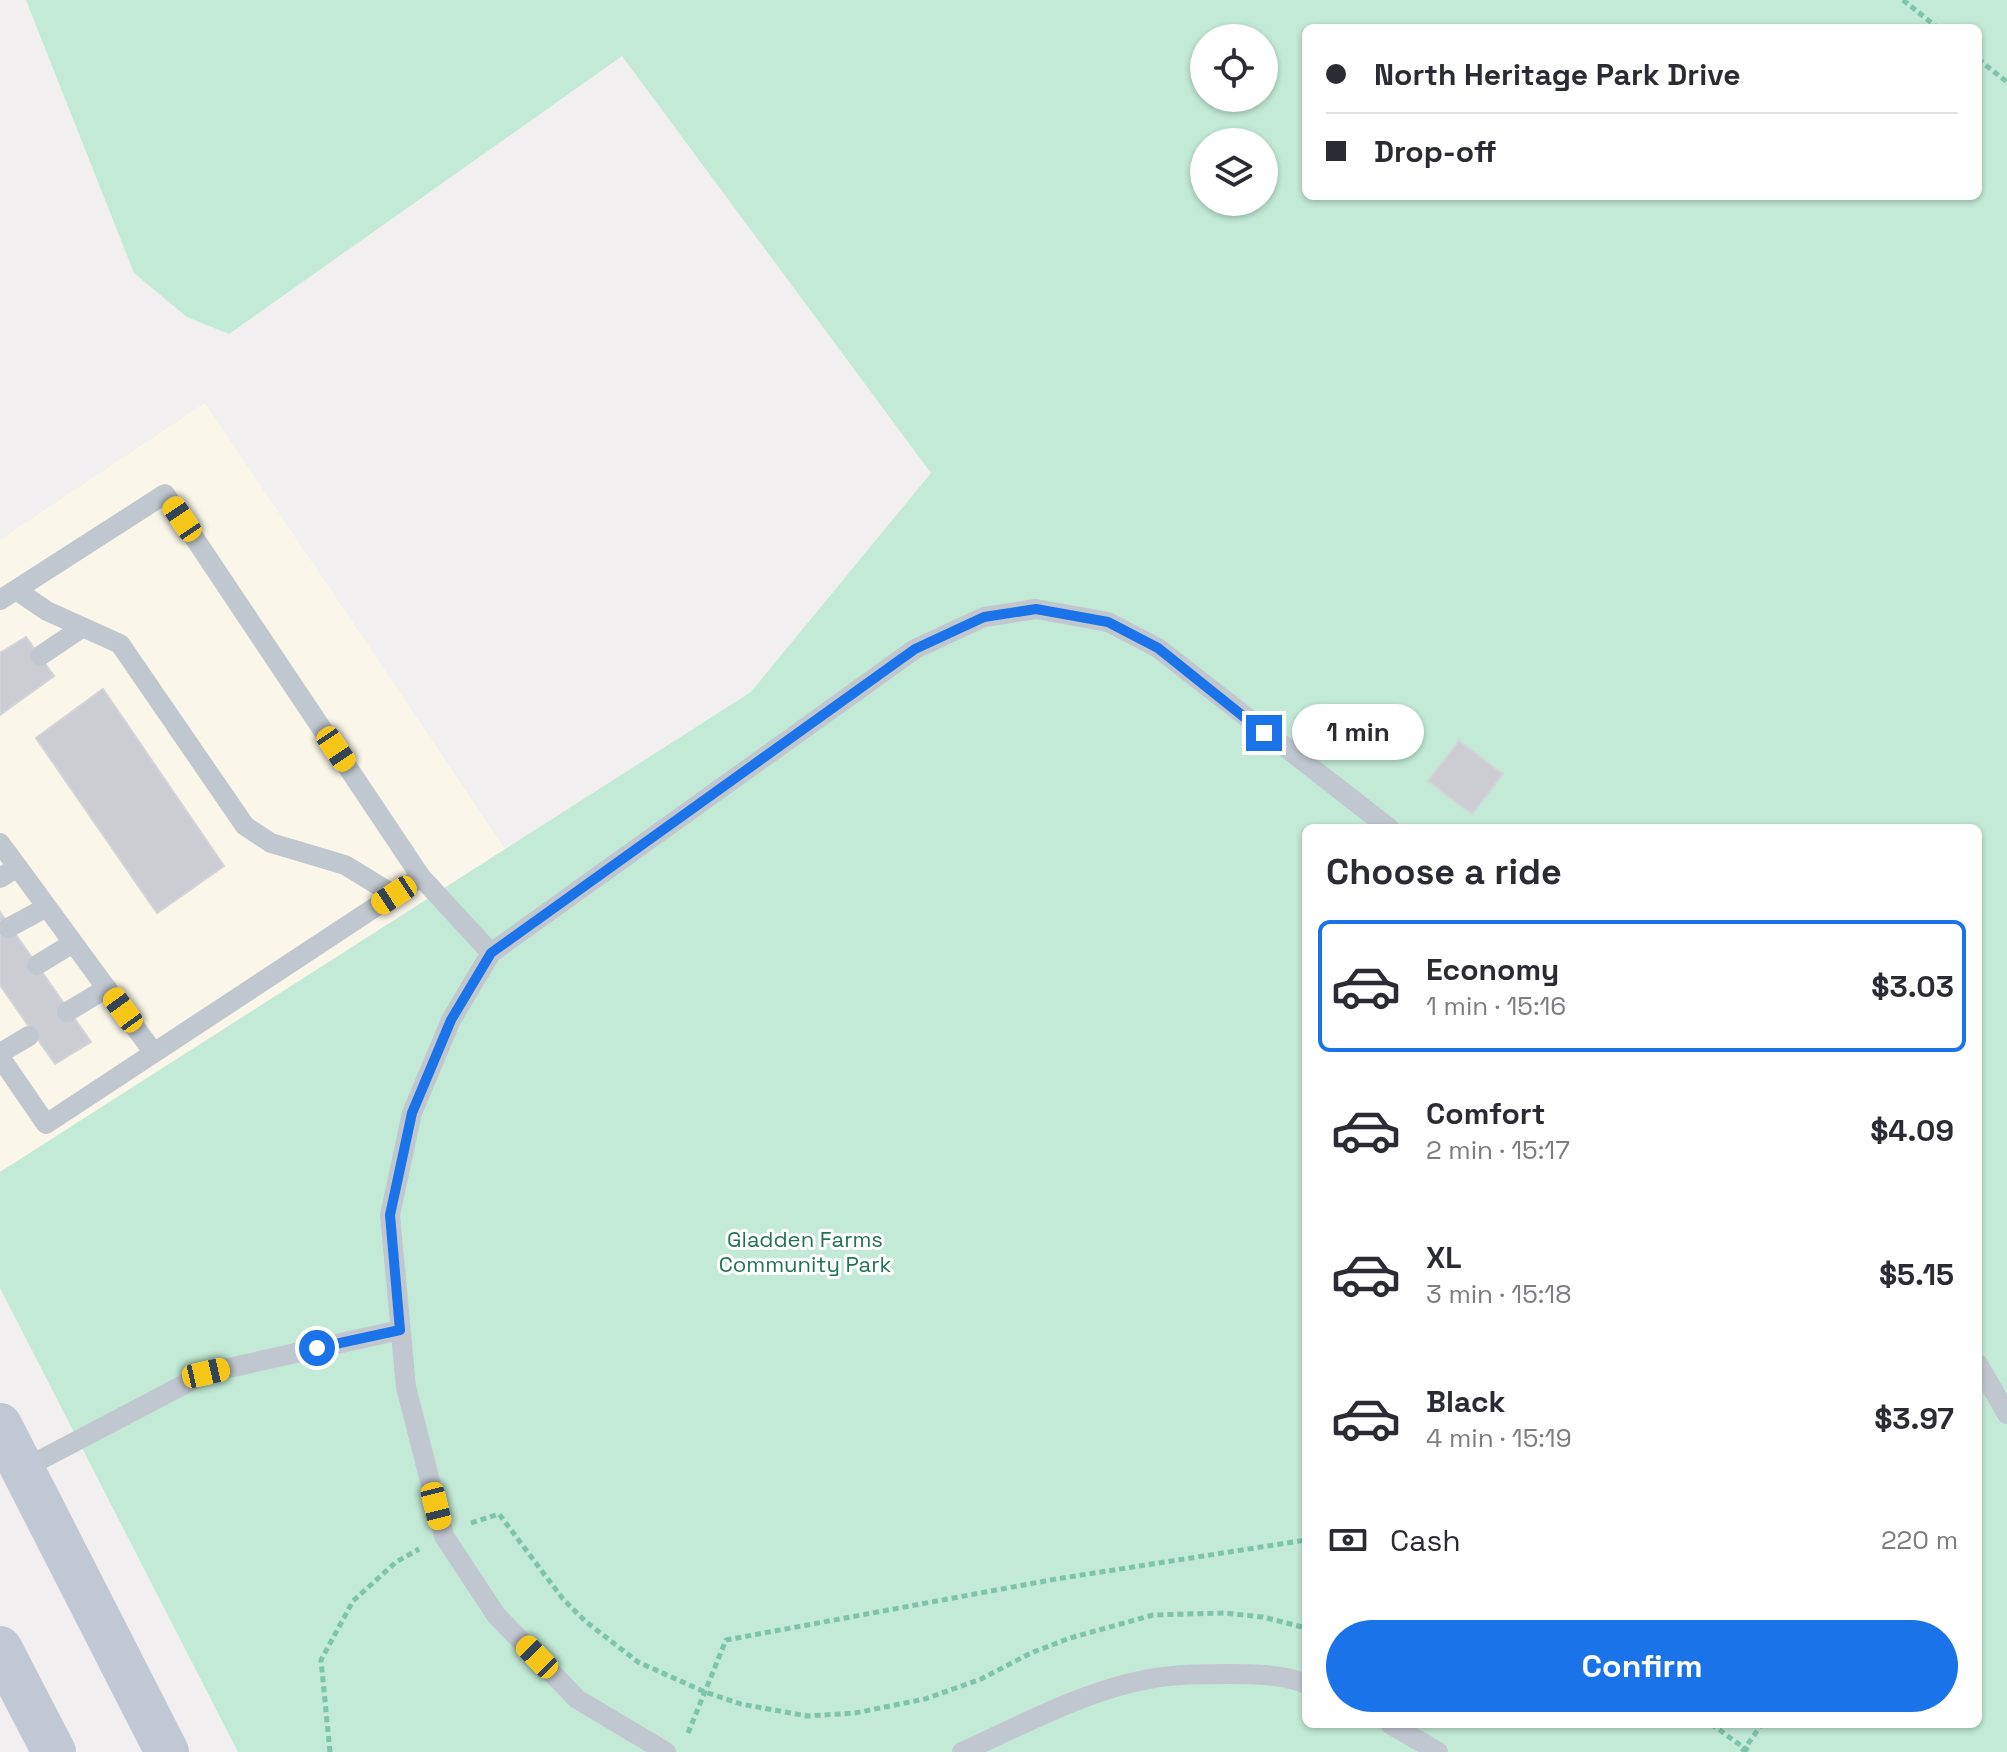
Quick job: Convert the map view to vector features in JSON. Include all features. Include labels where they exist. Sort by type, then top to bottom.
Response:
[{"type":"main road","points":[[0,1425],[167,1752]]},
{"type":"main road","points":[[0,1648],[54,1752]]},
{"type":"lane","points":[[8,595],[165,494],[421,877],[491,953]]},
{"type":"lane","points":[[8,595],[120,644],[245,826],[271,843],[345,865],[394,895]]},
{"type":"lane","points":[[666,1752],[577,1699],[496,1615],[444,1536],[406,1387],[390,1215],[412,1113],[451,1020],[491,953],[915,649],[984,617],[1036,609],[1108,622],[1158,648],[1384,824]]},
{"type":"lane","points":[[40,656],[83,627]]},
{"type":"lane","points":[[0,843],[9,873],[47,907],[154,1053]]},
{"type":"lane","points":[[29,1036],[0,1055],[46,1124],[421,877]]},
{"type":"lane","points":[[8,928],[47,907]]},
{"type":"lane","points":[[37,965],[73,943]]},
{"type":"lane","points":[[67,1012],[107,988]]},
{"type":"lane","points":[[23,1469],[206,1373],[400,1330]]},
{"type":"lane","points":[[1982,1371],[2007,1414]]},
{"type":"lane","points":[[962,1752],[1070,1703],[1146,1679],[1190,1674],[1245,1674],[1302,1682]]},
{"type":"lane","points":[[1397,1728],[1438,1752]]},
{"type":"path","points":[[1903,0],[1933,24]]},
{"type":"path","points":[[1982,62],[2007,82]]},
{"type":"path","points":[[330,1752],[321,1660],[353,1601],[396,1562],[480,1518],[499,1514],[563,1599],[585,1621],[638,1662],[705,1692],[741,1704],[807,1716],[855,1713],[925,1699],[981,1679],[1031,1653],[1070,1638],[1153,1615],[1224,1613],[1263,1617],[1302,1627]]},
{"type":"path","points":[[686,1740],[726,1640],[1056,1579],[1302,1541]]},
{"type":"path","points":[[1716,1728],[1746,1751],[1760,1728]]},
{"type":"shaded area","points":[[205,403],[505,849],[0,1172],[0,540]]},
{"type":"green space","name":"Gladden Farms Community Park","points":[[26,0],[2007,0],[2007,1752],[238,1752],[0,1288],[0,1172],[751,692],[931,473],[622,56],[229,334],[187,317],[134,273]]},
{"type":"building","points":[[26,637],[54,676],[0,715],[0,653]]},
{"type":"building","points":[[103,689],[224,866],[157,913],[36,738]]},
{"type":"building","points":[[1459,741],[1503,774],[1472,814],[1428,781]]},
{"type":"building","points":[[0,912],[91,1042],[55,1064],[0,985]]},
{"type":"route","points":[[317,1348],[400,1330],[390,1215],[412,1113],[451,1020],[491,953],[915,649],[984,617],[1036,609],[1108,622],[1158,648],[1264,733]]}]
